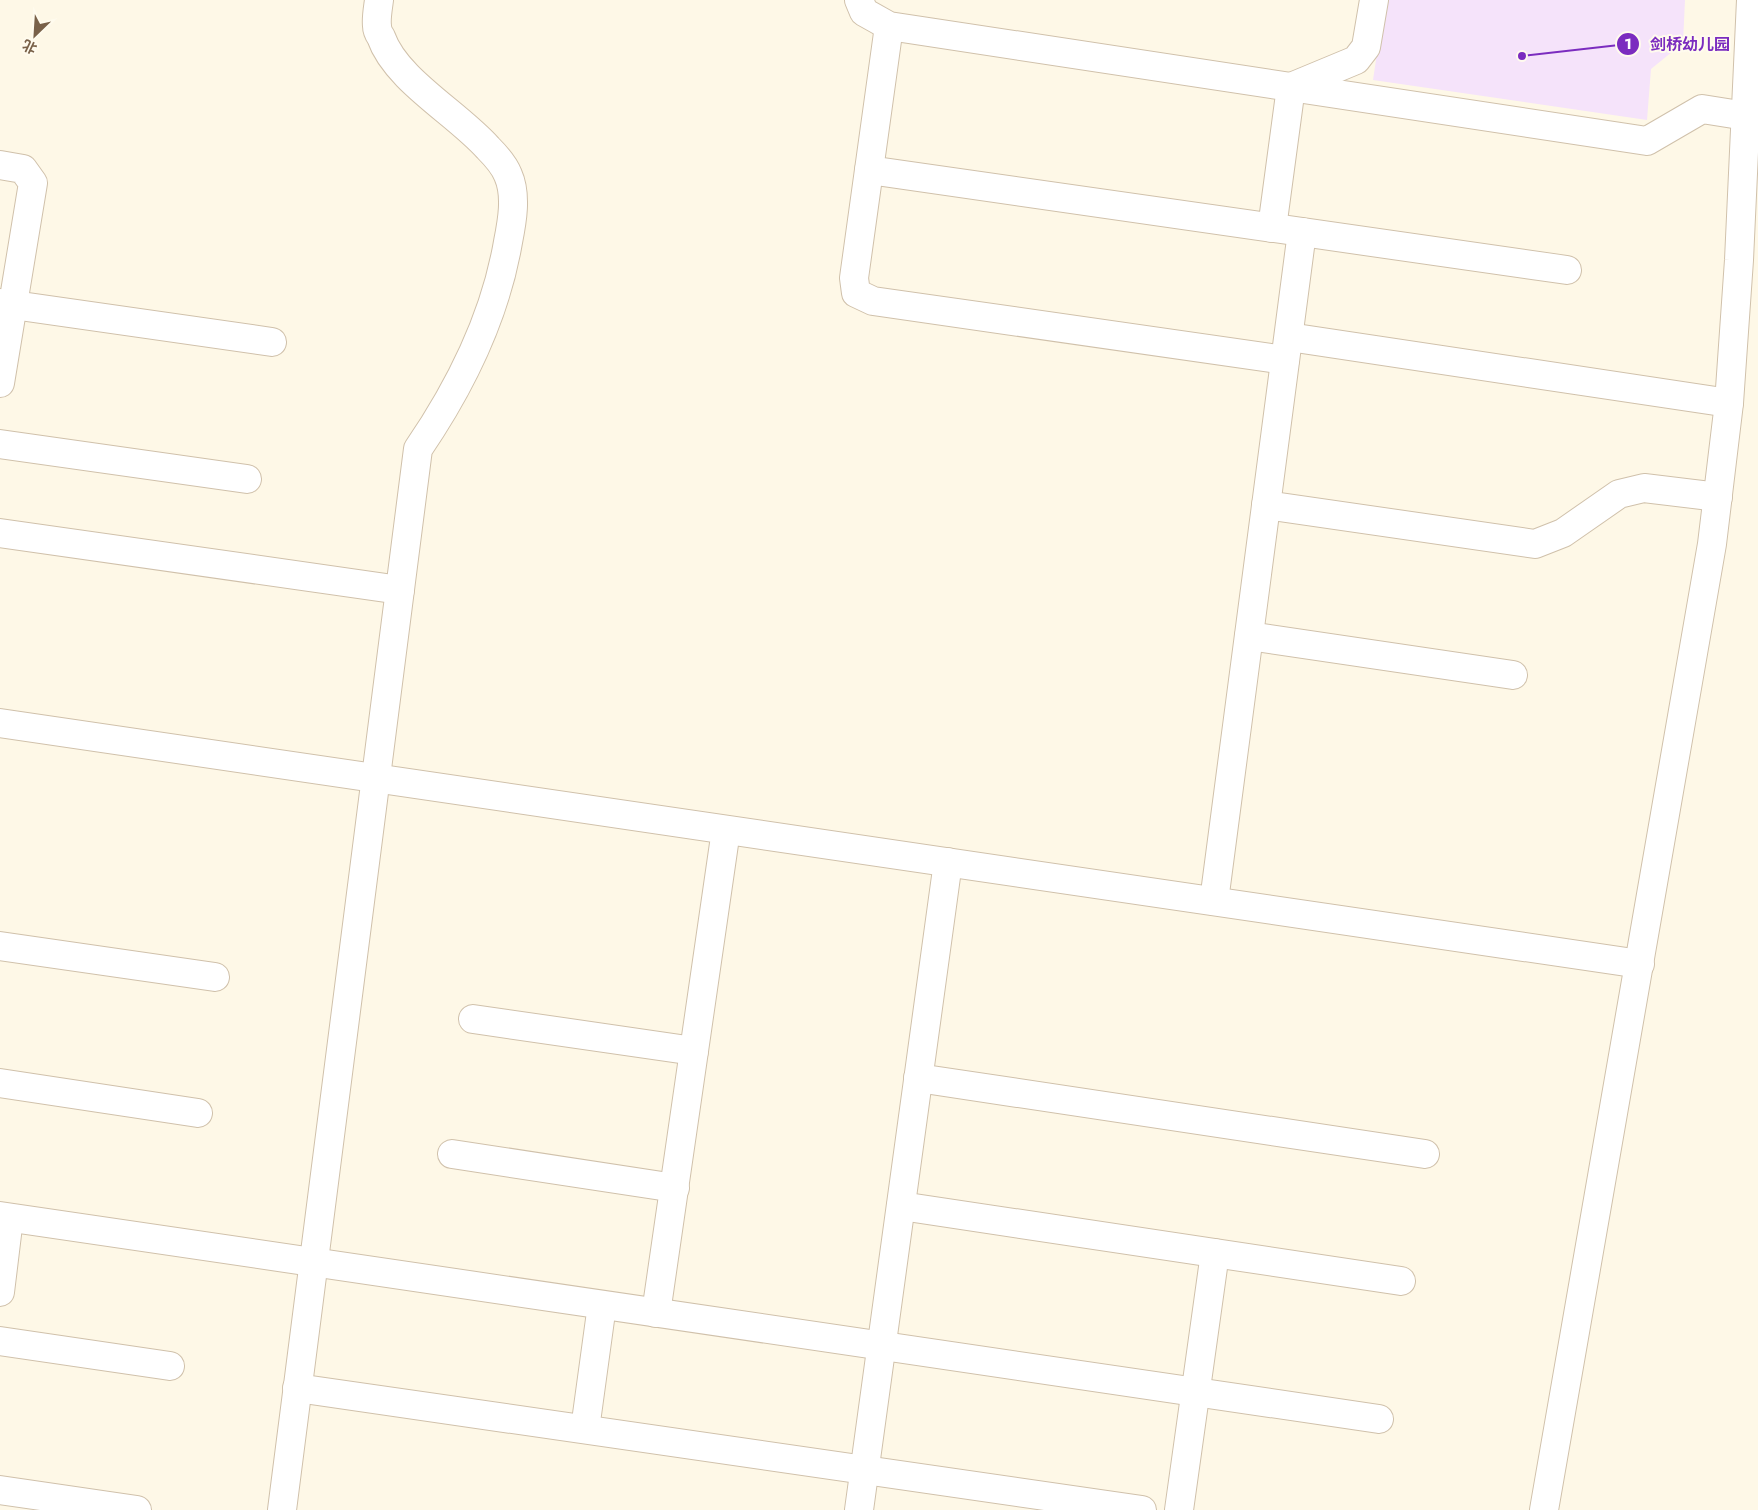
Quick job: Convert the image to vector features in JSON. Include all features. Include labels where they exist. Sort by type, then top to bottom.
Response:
[{"type":"street","points":[[282,1510],[418,449],[462,379],[485,325],[505,262],[512,222],[512,198],[508,175],[480,138],[399,68],[385,49],[377,26],[379,0]]},
{"type":"street","points":[[859,0],[864,12],[889,26],[1647,141],[1702,109],[1746,116]]},
{"type":"street","points":[[1291,87],[1356,60],[1366,48],[1374,0]]},
{"type":"street","points":[[1544,1510],[1712,544],[1729,403],[1739,260],[1751,0]]},
{"type":"street","points":[[889,26],[854,278],[856,293],[873,301],[1287,348],[1729,403]]},
{"type":"street","points":[[1272,228],[1291,87]]},
{"type":"street","points":[[0,165],[23,169],[33,183],[6,304],[0,383]]},
{"type":"street","points":[[869,170],[1567,270]]},
{"type":"street","points":[[1214,901],[1302,232]]},
{"type":"street","points":[[6,304],[272,342]]},
{"type":"street","points":[[0,444],[247,479]]},
{"type":"street","points":[[1266,505],[1535,544],[1563,534],[1619,494],[1644,488],[1718,497]]},
{"type":"street","points":[[0,533],[400,590]]},
{"type":"street","points":[[1249,636],[1513,674]]},
{"type":"street","points":[[0,723],[1640,964]]},
{"type":"street","points":[[656,1313],[726,830]]},
{"type":"street","points":[[859,1510],[948,862]]},
{"type":"street","points":[[0,946],[215,977]]},
{"type":"street","points":[[473,1019],[694,1051]]},
{"type":"street","points":[[918,1078],[1425,1154]]},
{"type":"street","points":[[0,1083],[198,1113]]},
{"type":"street","points":[[452,1154],[675,1188]]},
{"type":"street","points":[[901,1206],[1401,1281]]},
{"type":"street","points":[[0,1292],[4,1217],[1379,1419]]},
{"type":"street","points":[[1180,1510],[1215,1253]]},
{"type":"street","points":[[585,1429],[602,1305]]},
{"type":"street","points":[[0,1341],[170,1366]]},
{"type":"street","points":[[298,1388],[1142,1510]]},
{"type":"street","points":[[0,1490],[137,1510]]},
{"type":"shaded area","points":[[1385,0],[1685,0],[1683,43],[1651,69],[1647,120],[1373,80]]},
{"type":"place","name":"剑桥幼儿园","points":[[1522,56]]}]
